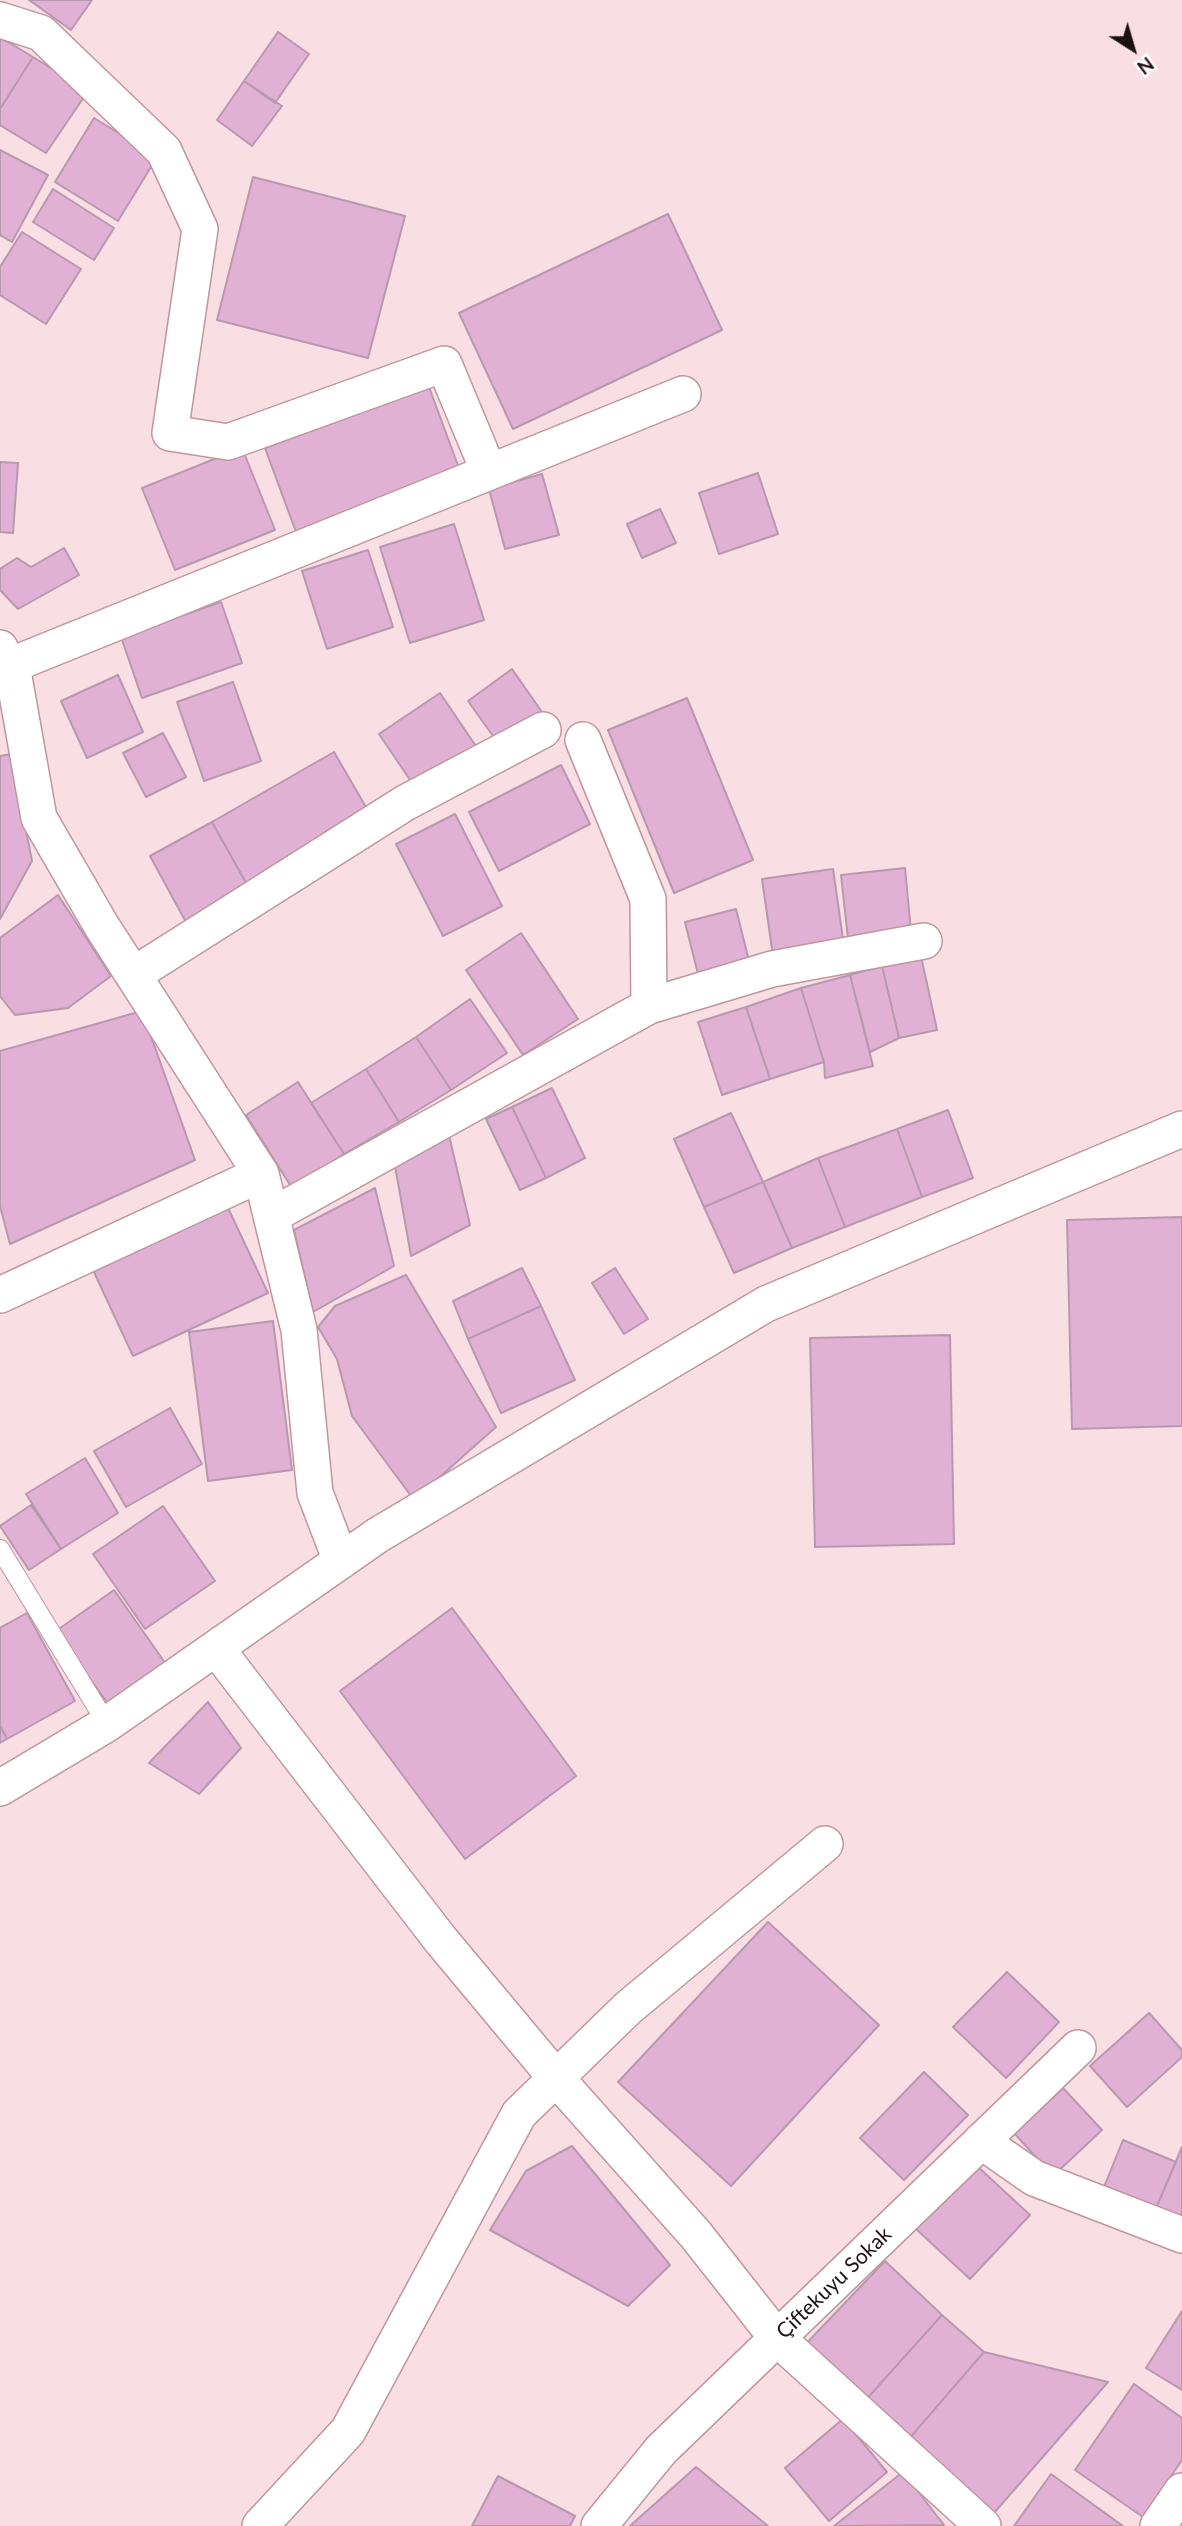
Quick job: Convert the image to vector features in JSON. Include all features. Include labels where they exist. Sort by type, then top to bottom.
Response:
[{"type":"street","points":[[0,20],[41,33],[164,150],[200,229],[170,433],[228,442],[444,364],[489,472]]},
{"type":"street","points":[[341,1561],[315,1493],[299,1330],[261,1174],[133,975],[39,818],[11,722],[14,677],[4,657],[489,472],[683,394]]},
{"type":"street","points":[[133,975],[405,803],[543,730]]},
{"type":"street","points":[[583,740],[648,899],[649,1006]]},
{"type":"street","points":[[271,1216],[649,1006],[772,969],[924,941]]},
{"type":"street","points":[[0,1788],[107,1724],[390,1528],[766,1304],[1182,1129]]},
{"type":"street","points":[[0,1295],[261,1174]]},
{"type":"street","points":[[216,1648],[440,1939],[556,2078],[696,2235],[778,2338],[983,2526]]},
{"type":"street","points":[[260,2526],[348,2431],[519,2114],[628,2008],[825,1844]]},
{"type":"street","name":"Çiftekuyu Sokak","points":[[599,2526],[662,2450],[1078,2048]]},
{"type":"street","points":[[981,2141],[1034,2178],[1182,2235]]},
{"type":"street","points":[[1158,2526],[1182,2491]]},
{"type":"lane","points":[[0,1549],[107,1724]]},
{"type":"building","points":[[29,0],[92,0],[71,30]]},
{"type":"building","points":[[278,32],[309,54],[275,103],[244,81]]},
{"type":"building","points":[[0,37],[33,57],[0,109]]},
{"type":"building","points":[[33,57],[88,91],[46,153],[0,125],[0,109]]},
{"type":"building","points":[[244,81],[282,106],[252,146],[217,120]]},
{"type":"building","points":[[94,118],[157,157],[118,221],[55,182]]},
{"type":"building","points":[[0,150],[48,175],[12,242],[0,235]]},
{"type":"building","points":[[253,177],[405,216],[368,358],[217,320]]},
{"type":"building","points":[[53,189],[114,228],[94,260],[33,222]]},
{"type":"building","points":[[668,214],[722,330],[513,429],[459,313]]},
{"type":"building","points":[[22,232],[81,269],[46,324],[0,295],[0,267]]},
{"type":"building","points":[[429,387],[460,471],[296,532],[265,448]]},
{"type":"building","points":[[242,448],[275,530],[175,570],[142,488]]},
{"type":"building","points":[[0,462],[18,463],[13,533],[0,532]]},
{"type":"building","points":[[758,473],[778,534],[719,554],[699,493]]},
{"type":"building","points":[[542,474],[559,535],[505,549],[489,489]]},
{"type":"building","points":[[660,509],[676,543],[642,558],[627,524]]},
{"type":"building","points":[[454,524],[484,620],[410,643],[380,547]]},
{"type":"building","points":[[64,548],[79,575],[18,609],[0,590],[0,569],[17,558],[31,567]]},
{"type":"building","points":[[368,550],[393,627],[327,649],[302,571]]},
{"type":"building","points":[[221,602],[242,663],[142,698],[121,637]]},
{"type":"building","points":[[512,669],[542,712],[498,743],[468,701]]},
{"type":"building","points":[[118,675],[143,732],[87,758],[61,701]]},
{"type":"building","points":[[233,682],[261,761],[204,781],[177,702]]},
{"type":"building","points":[[440,693],[482,755],[421,796],[379,734]]},
{"type":"building","points":[[687,698],[753,860],[674,893],[608,730]]},
{"type":"building","points":[[163,733],[186,777],[146,797],[123,753]]},
{"type":"building","points":[[334,752],[374,821],[250,890],[212,822]]},
{"type":"building","points":[[11,754],[32,861],[0,919],[0,756]]},
{"type":"building","points":[[561,765],[590,824],[499,871],[469,812]]},
{"type":"building","points":[[455,814],[502,906],[443,936],[396,844]]},
{"type":"building","points":[[212,822],[250,890],[187,924],[150,856]]},
{"type":"building","points":[[905,868],[911,931],[848,939],[841,875]]},
{"type":"building","points":[[833,869],[844,946],[773,956],[762,879]]},
{"type":"building","points":[[58,895],[111,976],[68,1008],[15,1015],[0,996],[0,938]]},
{"type":"building","points":[[736,909],[749,961],[698,974],[685,922]]},
{"type":"building","points":[[521,933],[578,1019],[523,1055],[466,970]]},
{"type":"building","points":[[921,956],[937,1030],[899,1038],[882,966]]},
{"type":"building","points":[[882,966],[899,1038],[870,1052],[850,975]]},
{"type":"building","points":[[850,975],[873,1066],[825,1078],[824,1062],[801,988]]},
{"type":"building","points":[[801,988],[824,1062],[770,1079],[746,1007]]},
{"type":"building","points":[[470,999],[507,1053],[451,1090],[416,1037]]},
{"type":"building","points":[[746,1007],[770,1079],[722,1095],[698,1022]]},
{"type":"building","points":[[142,1011],[195,1160],[10,1244],[0,1206],[0,1051]]},
{"type":"building","points":[[416,1037],[451,1090],[399,1122],[366,1069]]},
{"type":"building","points":[[366,1069],[399,1122],[344,1154],[311,1103]]},
{"type":"building","points":[[298,1082],[344,1154],[292,1188],[246,1115]]},
{"type":"building","points":[[552,1088],[585,1158],[546,1178],[512,1107]]},
{"type":"building","points":[[512,1107],[546,1178],[520,1190],[486,1119]]},
{"type":"building","points":[[948,1110],[973,1178],[922,1197],[897,1129]]},
{"type":"building","points":[[731,1113],[763,1182],[704,1207],[674,1139]]},
{"type":"building","points":[[897,1129],[922,1197],[845,1227],[818,1158]]},
{"type":"building","points":[[448,1131],[470,1225],[411,1256],[394,1160]]},
{"type":"building","points":[[818,1158],[845,1227],[792,1248],[763,1182]]},
{"type":"building","points":[[763,1182],[792,1248],[734,1273],[704,1207]]},
{"type":"building","points":[[375,1188],[394,1266],[313,1312],[294,1230]]},
{"type":"building","points":[[228,1208],[268,1293],[133,1356],[93,1270]]},
{"type":"building","points":[[1182,1217],[1182,1426],[1072,1429],[1067,1220]]},
{"type":"building","points":[[522,1268],[541,1306],[468,1339],[453,1301]]},
{"type":"building","points":[[615,1268],[648,1319],[624,1334],[592,1283]]},
{"type":"building","points":[[406,1275],[496,1427],[414,1500],[352,1416],[337,1359],[318,1327],[335,1306]]},
{"type":"building","points":[[541,1306],[575,1380],[501,1413],[468,1339]]},
{"type":"building","points":[[273,1321],[292,1470],[208,1481],[189,1332]]},
{"type":"building","points":[[950,1335],[954,1544],[815,1547],[810,1338]]},
{"type":"building","points":[[170,1408],[202,1464],[126,1507],[94,1451]]},
{"type":"building","points":[[85,1458],[118,1513],[61,1549],[26,1494]]},
{"type":"building","points":[[31,1505],[61,1549],[29,1570],[0,1526]]},
{"type":"building","points":[[163,1506],[215,1581],[145,1629],[93,1554]]},
{"type":"building","points":[[114,1590],[168,1667],[111,1708],[56,1631]]},
{"type":"building","points":[[452,1608],[576,1776],[465,1859],[340,1691]]},
{"type":"building","points":[[27,1613],[75,1701],[7,1739],[0,1726],[0,1628]]},
{"type":"building","points":[[208,1702],[241,1748],[199,1794],[149,1763]]},
{"type":"building","points":[[0,1726],[7,1739],[0,1743]]},
{"type":"building","points":[[768,1922],[879,2025],[731,2186],[618,2082]]},
{"type":"building","points":[[1007,1972],[1059,2022],[1006,2078],[953,2027]]},
{"type":"building","points":[[1149,2013],[1182,2050],[1182,2057],[1127,2107],[1090,2066]]},
{"type":"building","points":[[924,2072],[968,2115],[904,2180],[860,2138]]},
{"type":"building","points":[[1063,2088],[1102,2130],[1053,2176],[1014,2133]]},
{"type":"building","points":[[1123,2140],[1176,2162],[1154,2213],[1102,2192]]},
{"type":"building","points":[[572,2146],[670,2265],[628,2306],[490,2230],[526,2171]]},
{"type":"building","points":[[1182,2147],[1182,2224],[1154,2213]]},
{"type":"building","points":[[976,2165],[1030,2215],[970,2279],[916,2229]]},
{"type":"building","points":[[885,2261],[942,2315],[863,2403],[801,2349]]},
{"type":"building","points":[[1182,2311],[1182,2390],[1146,2368]]},
{"type":"building","points":[[942,2315],[984,2352],[908,2440],[863,2403]]},
{"type":"building","points":[[984,2352],[1108,2382],[994,2513],[908,2440]]},
{"type":"building","points":[[1134,2384],[1182,2418],[1182,2460],[1143,2517],[1075,2470]]},
{"type":"building","points":[[843,2419],[887,2472],[829,2521],[785,2468]]},
{"type":"building","points":[[696,2467],[768,2526],[630,2526]]},
{"type":"building","points":[[903,2472],[944,2525],[834,2526]]},
{"type":"building","points":[[1051,2474],[1123,2526],[1014,2526]]},
{"type":"building","points":[[498,2476],[575,2516],[570,2526],[472,2526]]}]
